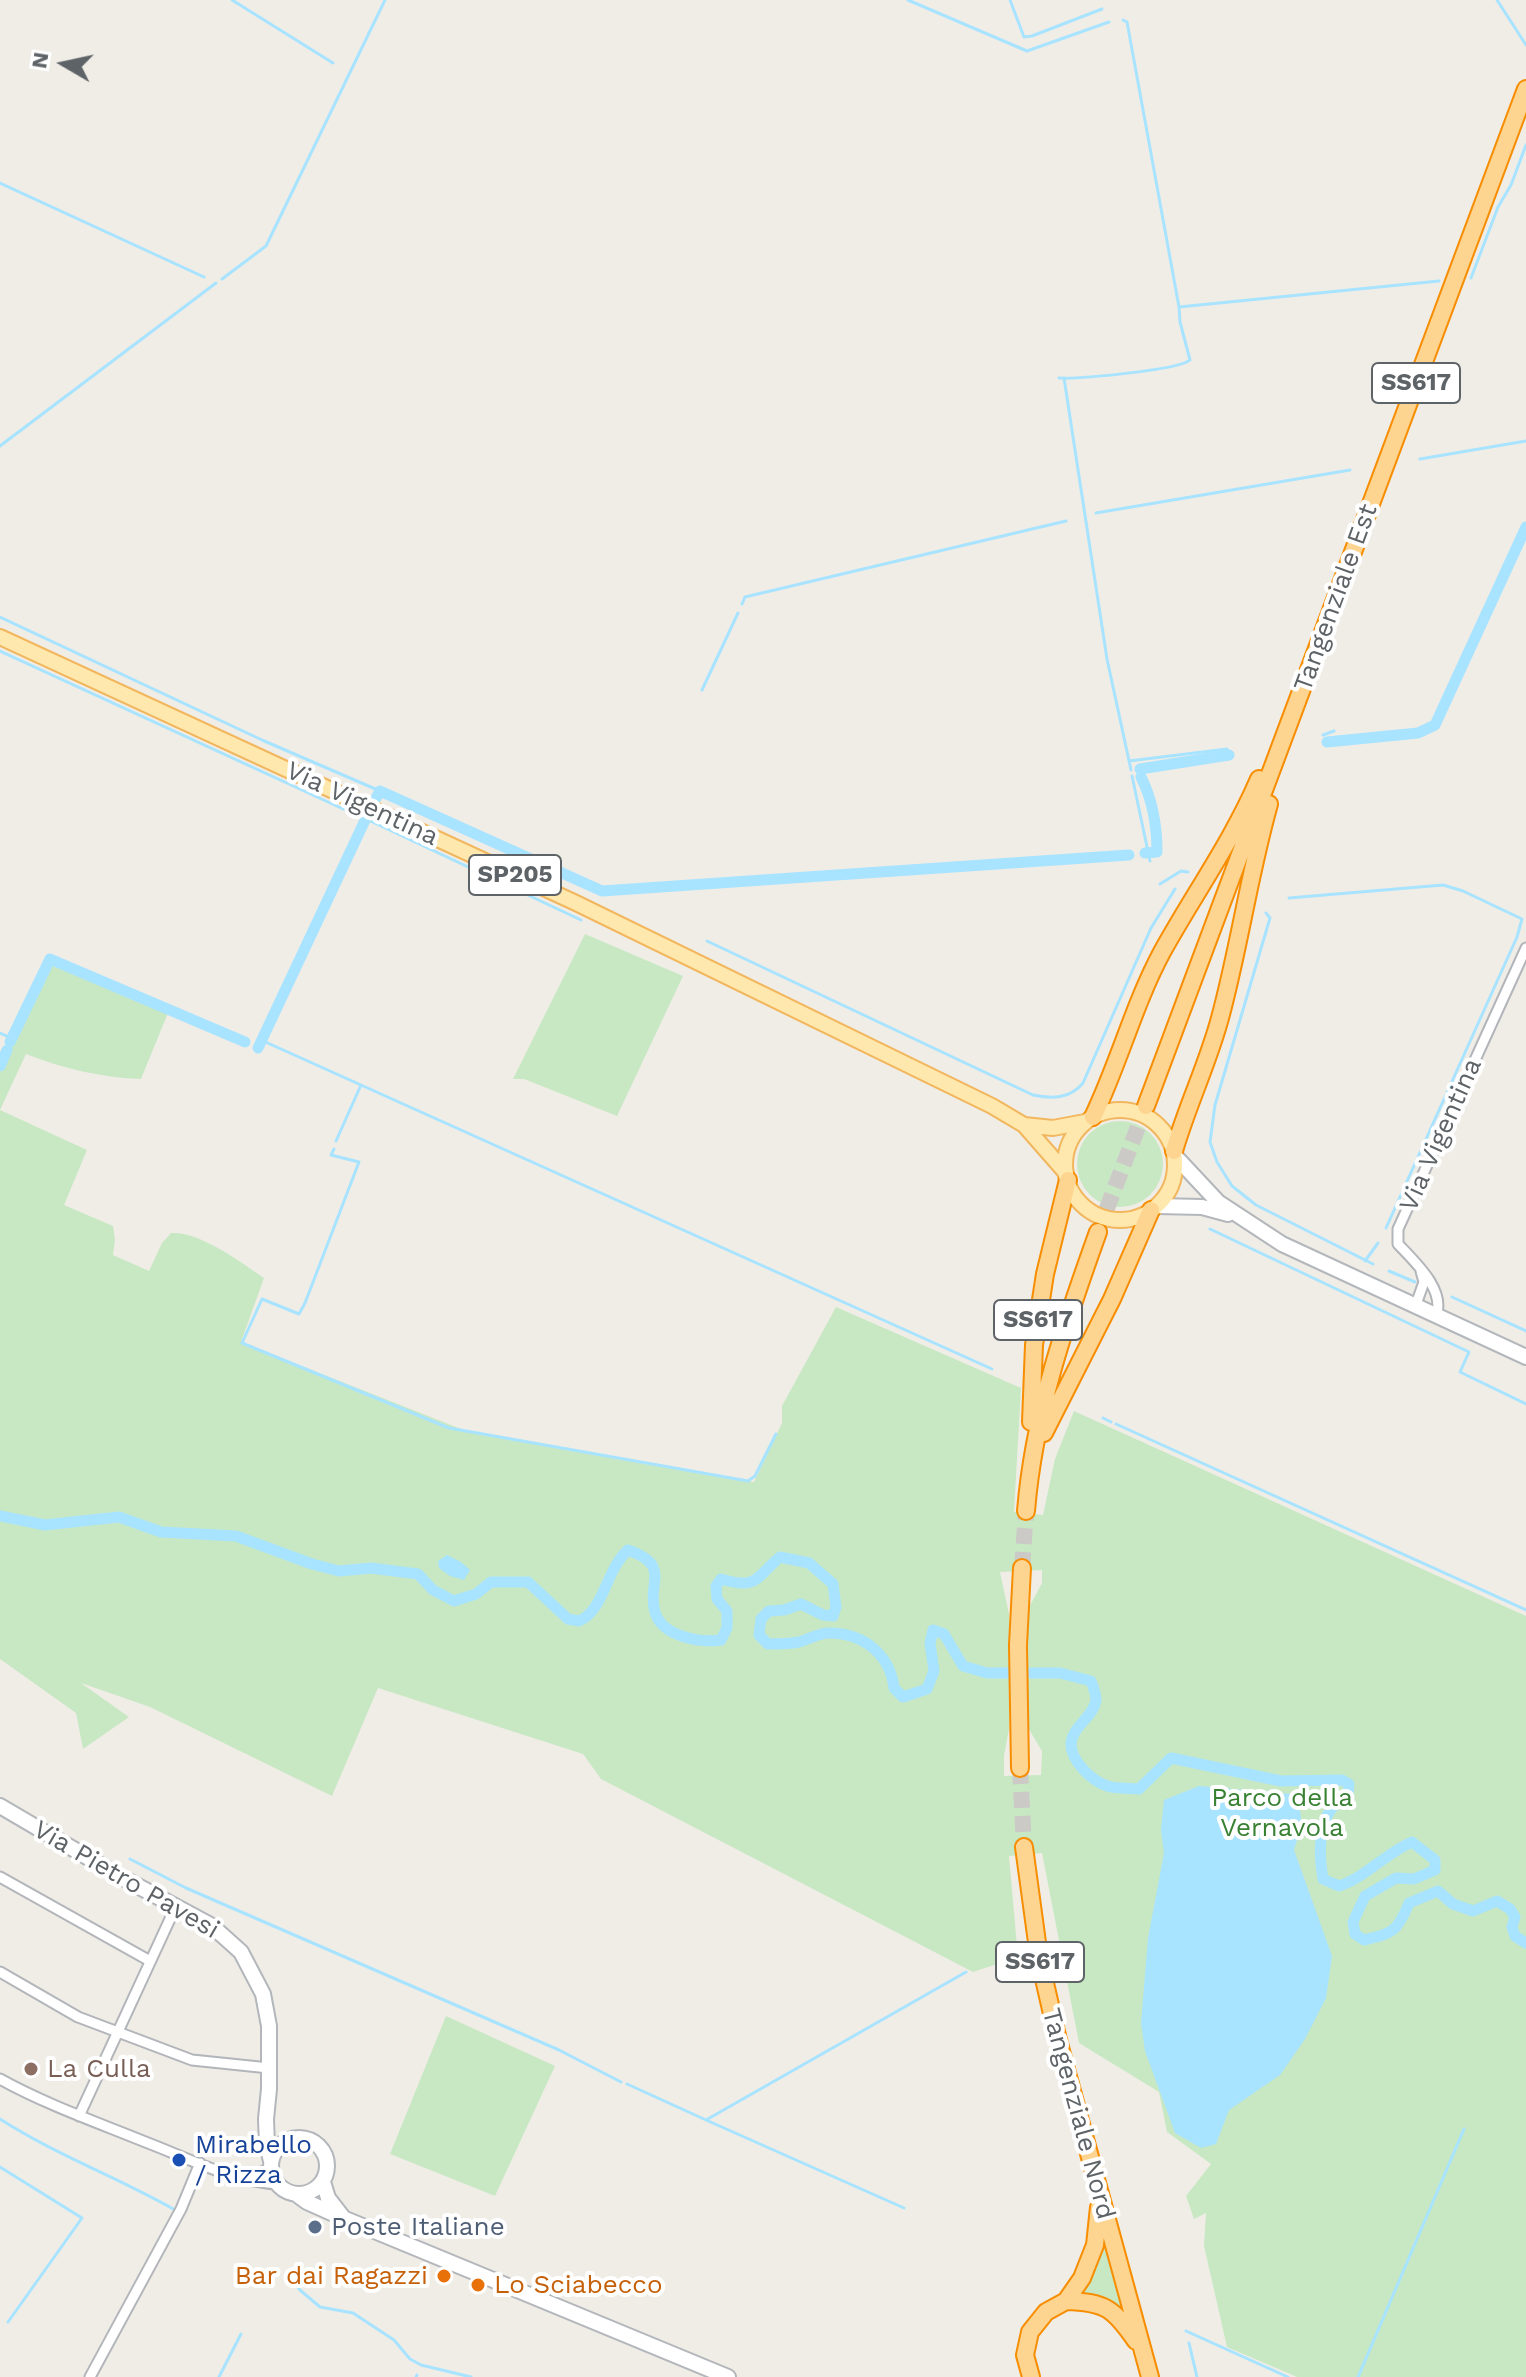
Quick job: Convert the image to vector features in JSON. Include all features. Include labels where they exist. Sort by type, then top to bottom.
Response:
[{"type":"highway","name":"Tangenziale Est","points":[[1146,1106],[1526,89]]},
{"type":"highway","name":"SS617","points":[[1089,1120],[1111,1079],[1161,954],[1224,846],[1256,784],[1282,721],[1307,676]]},
{"type":"highway","name":"SS617","points":[[1174,1154],[1219,1023],[1238,950],[1260,835],[1307,676]]},
{"type":"highway","name":"SS617","points":[[1026,1511],[1034,1345],[1045,1274],[1067,1176]]},
{"type":"highway","name":"SS617","points":[[1030,1463],[1154,1208]]},
{"type":"highway","name":"SS617","points":[[1030,1463],[1048,1377],[1098,1232]]},
{"type":"highway","points":[[1020,1768],[1018,1645],[1022,1568]]},
{"type":"highway","name":"Tangenziale Nord","points":[[1024,1847],[1042,1971],[1150,2377]]},
{"type":"highway","points":[[1031,2377],[1025,2355],[1030,2332],[1046,2312],[1066,2301],[1082,2278],[1095,2245],[1100,2197]]},
{"type":"highway","points":[[1066,2301],[1092,2302],[1118,2315],[1142,2349]]},
{"type":"main road","name":"Via Vigentina","points":[[0,637],[576,903],[992,1106],[1024,1125],[1067,1176],[1078,1199],[1099,1215],[1127,1219],[1154,1208]]},
{"type":"main road","name":"Via Vigentina","points":[[1024,1125],[1053,1128],[1115,1110],[1131,1110],[1160,1126],[1174,1154]]},
{"type":"main road","points":[[1067,1176],[1068,1148],[1078,1130],[1089,1120]]},
{"type":"main road","points":[[1154,1208],[1172,1183],[1174,1154]]},
{"type":"street","name":"Via Vigentina","points":[[1436,1316],[1440,1307],[1429,1278],[1398,1244],[1398,1229],[1526,948]]},
{"type":"street","name":"Via Vigentina","points":[[1174,1154],[1218,1202],[1282,1244],[1526,1357]]},
{"type":"street","name":"Via Vigentina","points":[[1154,1208],[1202,1207],[1236,1216]]},
{"type":"street","points":[[1415,1307],[1424,1282],[1420,1268]]},
{"type":"street","name":"Via Pietro Pavesi","points":[[0,1806],[176,1906],[221,1934],[241,1952],[263,1994],[269,2026],[267,2145],[271,2164]]},
{"type":"street","points":[[0,1877],[150,1961]]},
{"type":"street","points":[[79,2116],[176,1906]]},
{"type":"street","points":[[0,1972],[78,2017],[192,2060],[269,2068]]},
{"type":"street","points":[[0,2079],[79,2116],[225,2173],[250,2182],[278,2184]]},
{"type":"street","name":"Via Pietro Pavesi","points":[[269,2100],[275,2123],[293,2138]]},
{"type":"street","points":[[225,2173],[250,2176],[271,2164],[278,2147],[293,2138],[308,2139],[322,2150],[327,2164],[323,2182],[328,2198],[343,2218]]},
{"type":"street","points":[[90,2377],[181,2209],[200,2163]]},
{"type":"street","points":[[271,2164],[278,2184],[307,2202],[728,2377]]},
{"type":"street","points":[[296,2194],[312,2191],[323,2182]]},
{"type":"green space","points":[[585,934],[683,976],[617,1116],[524,1079],[513,1079]]},
{"type":"green space","points":[[49,954],[170,1008],[141,1079],[82,1071],[26,1054],[0,1110],[0,1067]]},
{"type":"green space","name":"Parco della Vernavola","points":[[0,1110],[87,1150],[64,1205],[113,1226],[113,1255],[149,1271],[162,1243],[171,1233],[207,1242],[264,1278],[241,1342],[466,1431],[754,1482],[782,1423],[782,1406],[836,1307],[1021,1388],[1014,1512],[1043,1515],[1055,1459],[1074,1411],[1526,1616],[1526,2377],[1297,2377],[1227,2347],[1204,2246],[1206,2213],[1194,2219],[1186,2196],[1211,2164],[1167,2132],[1159,2092],[1079,2043],[1042,1853],[1009,1856],[1018,1957],[973,1972],[601,1779],[583,1754],[378,1688],[332,1796],[150,1707],[81,1683],[129,1717],[83,1749],[76,1713],[0,1659]],"holes":[[[1042,1570],[1042,1583],[1027,1611],[1027,1726],[1042,1751],[1041,1775],[1004,1776],[1009,1729],[1009,1614],[1000,1572]]]},
{"type":"green space","points":[[1112,1121],[1128,1121],[1151,1133],[1160,1147],[1163,1164],[1160,1181],[1151,1195],[1128,1207],[1112,1207],[1096,1200],[1084,1188],[1077,1172],[1077,1156],[1084,1140],[1096,1128]]},
{"type":"green space","points":[[446,2016],[555,2066],[495,2196],[390,2154]]},
{"type":"green space","points":[[1102,2243],[1106,2245],[1122,2311],[1072,2296]]},
{"type":"water","points":[[447,1555],[470,1570],[464,1580],[450,1576],[439,1568],[438,1561]]},
{"type":"water","points":[[1199,1786],[1291,1794],[1301,1814],[1294,1850],[1332,1956],[1326,1998],[1305,2039],[1280,2075],[1229,2110],[1216,2144],[1201,2148],[1175,2133],[1145,2051],[1141,2023],[1148,1938],[1164,1853],[1161,1830],[1164,1800]]},
{"type":"waterway","points":[[232,0],[333,63]]},
{"type":"waterway","points":[[222,279],[266,246],[385,0]]},
{"type":"waterway","points":[[908,0],[1027,51],[1109,22]]},
{"type":"waterway","points":[[1010,0],[1024,37],[1102,9]]},
{"type":"waterway","points":[[1497,0],[1526,45]]},
{"type":"waterway","points":[[1059,378],[1149,370],[1190,360],[1180,322],[1127,22],[1123,20]]},
{"type":"waterway","points":[[1471,278],[1526,145]]},
{"type":"waterway","points":[[0,183],[204,277]]},
{"type":"waterway","points":[[1179,307],[1439,281]]},
{"type":"waterway","points":[[0,446],[216,283]]},
{"type":"waterway","points":[[1064,378],[1107,659],[1131,770]]},
{"type":"waterway","points":[[1420,459],[1526,441]]},
{"type":"waterway","points":[[1096,513],[1350,470]]},
{"type":"waterway","points":[[742,604],[745,597],[1066,521]]},
{"type":"waterway","points":[[1327,742],[1418,733],[1435,725],[1526,527]]},
{"type":"waterway","points":[[702,690],[738,613]]},
{"type":"waterway","points":[[0,617],[262,740],[380,791]]},
{"type":"waterway","points":[[0,651],[352,813]]},
{"type":"waterway","points":[[1323,735],[1334,731]]},
{"type":"waterway","points":[[1129,761],[1227,749]]},
{"type":"waterway","points":[[1140,769],[1229,755]]},
{"type":"waterway","points":[[1132,776],[1150,861]]},
{"type":"waterway","points":[[1141,777],[1151,804],[1157,843],[1157,852],[1145,853]]},
{"type":"waterway","points":[[375,800],[380,791],[602,891],[1129,855]]},
{"type":"waterway","points":[[258,1048],[367,816]]},
{"type":"waterway","points":[[364,818],[581,920]]},
{"type":"waterway","points":[[1160,884],[1181,871],[1188,872]]},
{"type":"waterway","points":[[1289,898],[1443,885],[1522,919],[1517,937],[1386,1228]]},
{"type":"waterway","points":[[707,941],[1033,1095],[1060,1096],[1072,1092],[1083,1083],[1151,928],[1175,889]]},
{"type":"waterway","points":[[1266,913],[1270,918],[1215,1105],[1210,1142],[1217,1162],[1232,1186],[1256,1205],[1373,1264]]},
{"type":"waterway","points":[[10,1042],[50,959],[245,1042]]},
{"type":"waterway","points":[[0,1033],[11,1038]]},
{"type":"waterway","points":[[261,1040],[992,1369]]},
{"type":"waterway","points":[[0,1066],[7,1050]]},
{"type":"waterway","points":[[336,1141],[361,1085]]},
{"type":"waterway","points":[[334,1149],[331,1155],[359,1162],[305,1303],[299,1314],[262,1299],[242,1343],[449,1428],[748,1481],[755,1476],[776,1434]]},
{"type":"waterway","points":[[1210,1229],[1469,1352],[1460,1372],[1526,1404]]},
{"type":"waterway","points":[[1365,1261],[1378,1243]]},
{"type":"waterway","points":[[1389,1271],[1415,1282]]},
{"type":"waterway","points":[[1452,1297],[1526,1331]]},
{"type":"waterway","points":[[1103,1418],[1111,1422]]},
{"type":"waterway","points":[[1116,1424],[1526,1610]]},
{"type":"waterway","points":[[0,1516],[45,1525],[119,1517],[161,1532],[236,1536],[339,1571],[371,1568],[418,1574],[433,1590],[454,1601],[476,1594],[491,1582],[528,1582],[568,1619],[579,1621],[594,1608],[628,1550],[642,1556],[654,1569],[653,1602],[659,1621],[674,1633],[703,1640],[721,1640],[727,1628],[727,1611],[717,1599],[716,1586],[721,1579],[742,1583],[755,1580],[780,1557],[809,1563],[833,1584],[836,1607],[833,1616],[823,1615],[801,1604],[769,1611],[761,1619],[759,1635],[768,1644],[799,1642],[825,1633],[853,1637],[881,1656],[894,1688],[903,1697],[927,1689],[934,1671],[930,1643],[933,1630],[944,1634],[963,1666],[987,1673],[1060,1673],[1091,1681],[1096,1698],[1094,1706],[1075,1732],[1072,1750],[1089,1775],[1111,1787],[1139,1789],[1171,1758],[1281,1781],[1342,1780],[1349,1784],[1348,1795],[1330,1810],[1322,1831],[1320,1855],[1323,1879],[1339,1886],[1349,1882],[1412,1842],[1435,1860],[1435,1870],[1414,1879],[1396,1878],[1365,1896],[1353,1922],[1355,1934],[1364,1940],[1388,1933],[1401,1920],[1409,1903],[1438,1891],[1453,1904],[1473,1911],[1497,1901],[1510,1909],[1515,1917],[1512,1927],[1515,1936],[1526,1943]]},
{"type":"waterway","points":[[130,1859],[186,1888],[559,2050],[621,2082]]},
{"type":"waterway","points":[[627,2084],[706,2120],[966,1972]]},
{"type":"waterway","points":[[0,2119],[175,2210]]},
{"type":"waterway","points":[[706,2120],[904,2208]]},
{"type":"waterway","points":[[1358,2377],[1464,2129]]},
{"type":"waterway","points":[[0,2167],[82,2218],[8,2322]]},
{"type":"waterway","points":[[290,2277],[320,2307],[353,2313],[394,2340],[410,2359],[421,2365],[471,2377]]},
{"type":"waterway","points":[[1186,2331],[1288,2377]]},
{"type":"waterway","points":[[219,2377],[241,2334]]},
{"type":"waterway","points":[[1189,2343],[1197,2377]]},
{"type":"tunnel","points":[[1098,1232],[1146,1106]]},
{"type":"tunnel","points":[[1022,1568],[1026,1511]]},
{"type":"tunnel","points":[[1020,1768],[1024,1847]]},
{"type":"place","name":"La Culla","points":[[31,2069]]},
{"type":"place","name":"Mirabello / Rizza","points":[[179,2160]]},
{"type":"place","name":"Poste Italiane","points":[[315,2227]]},
{"type":"place","name":"Bar dai Ragazzi","points":[[444,2276]]},
{"type":"place","name":"Lo Sciabecco","points":[[478,2285]]}]
